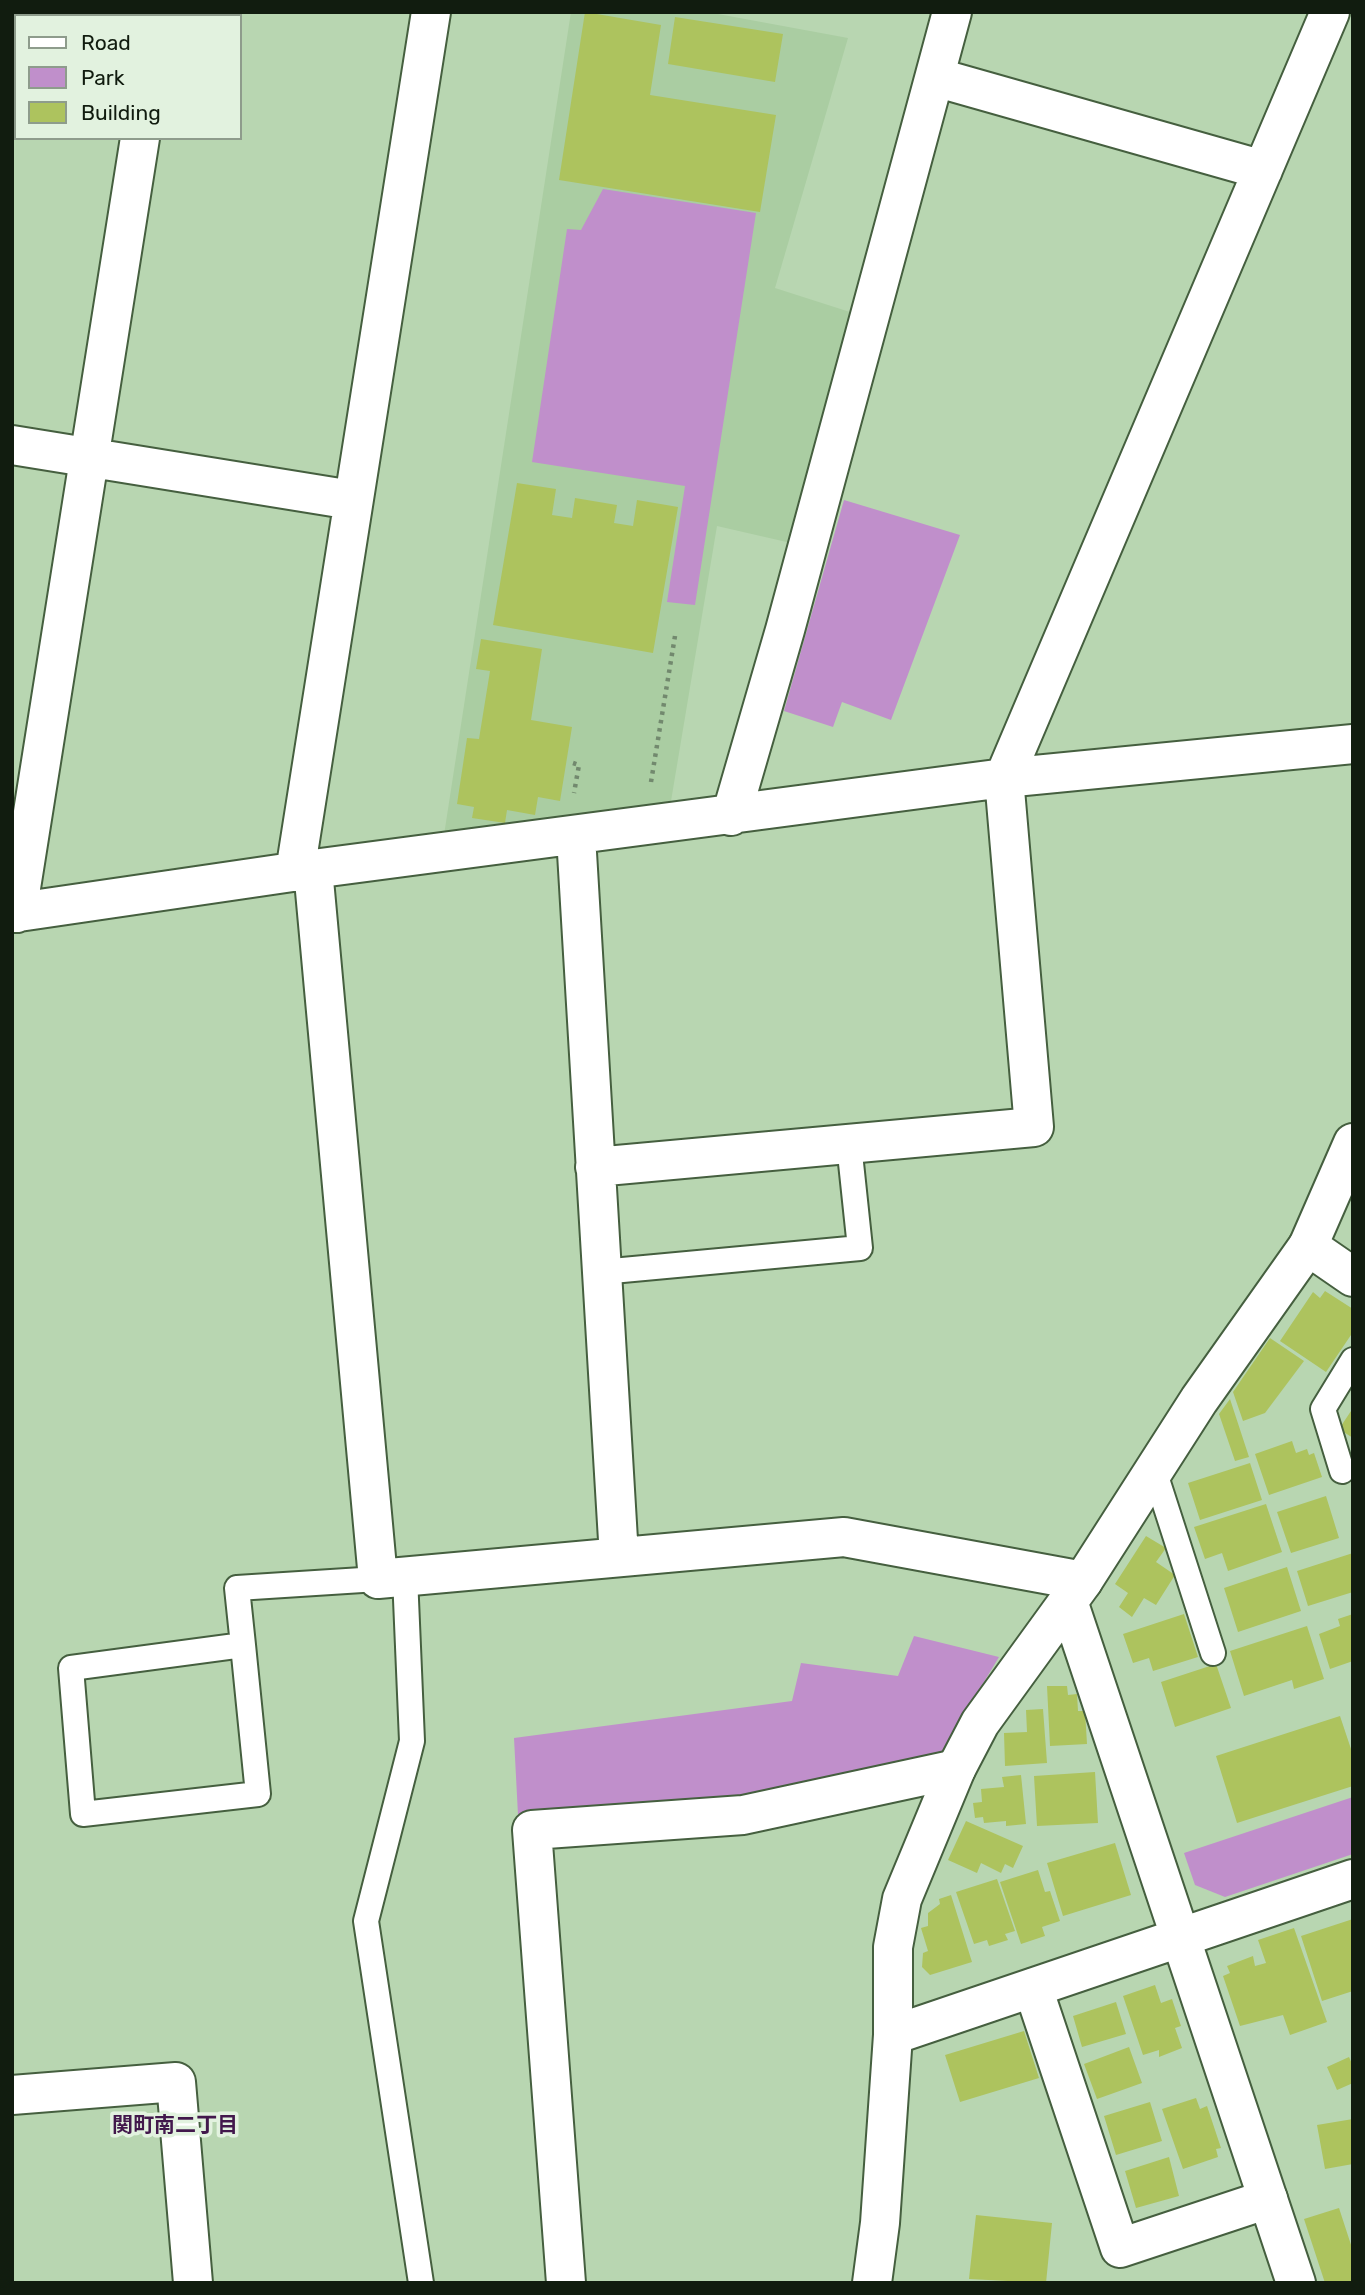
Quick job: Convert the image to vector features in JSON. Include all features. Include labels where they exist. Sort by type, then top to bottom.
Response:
[{"type":"street","points":[[431,12],[352,500],[304,871],[392,1577],[844,1537],[1076,1591]]},
{"type":"street","points":[[731,816],[785,630],[952,12]]},
{"type":"street","points":[[595,1167],[1034,1127],[1003,778],[1330,12]]},
{"type":"street","points":[[934,77],[1263,170]]},
{"type":"street","points":[[140,140],[15,913],[304,871],[1003,778],[1353,744]]},
{"type":"street","points":[[12,445],[352,500]]},
{"type":"street","points":[[576,836],[619,1557]]},
{"type":"street","points":[[872,2283],[880,2223],[893,2035],[892,1947],[902,1899],[956,1769],[980,1723],[1076,1591],[1154,1470],[1308,1246],[1353,1143]]},
{"type":"street","points":[[1308,1246],[1353,1277]]},
{"type":"street","points":[[1076,1591],[1181,1938],[1296,2283]]},
{"type":"street","points":[[566,2283],[532,1830],[743,1815],[956,1769]]},
{"type":"street","points":[[893,2035],[1353,1879]]},
{"type":"street","points":[[1033,1988],[1120,2248],[1268,2199]]},
{"type":"street","points":[[12,2095],[176,2082],[193,2283]]},
{"type":"lane","points":[[601,1272],[860,1248],[849,1144]]},
{"type":"lane","points":[[1342,1471],[1323,1409],[1353,1360]]},
{"type":"lane","points":[[1154,1470],[1213,1653]]},
{"type":"lane","points":[[243,1645],[71,1668],[83,1814],[258,1794],[243,1645],[237,1588],[392,1577],[412,1741],[366,1921],[421,2283]]},
{"type":"path","points":[[643,828],[675,636]]},
{"type":"shaded area","points":[[571,12],[707,12],[848,38],[775,288],[853,313],[791,543],[717,526],[670,807],[444,835]]},
{"type":"green space","points":[[603,189],[756,213],[695,605],[667,602],[685,486],[532,462],[567,229],[581,230]]},
{"type":"green space","points":[[844,500],[960,535],[891,720],[842,702],[833,727],[784,711]]},
{"type":"green space","points":[[914,1636],[999,1657],[935,1763],[741,1801],[518,1815],[514,1738],[792,1701],[801,1663],[898,1676]]},
{"type":"green space","points":[[1353,1797],[1353,1854],[1225,1897],[1195,1885],[1184,1853]]},
{"type":"building","points":[[585,12],[661,25],[650,95],[776,115],[760,212],[559,180]]},
{"type":"building","points":[[675,17],[783,34],[775,82],[668,64]]},
{"type":"building","points":[[517,483],[556,489],[552,515],[572,518],[575,498],[617,505],[614,523],[633,526],[637,500],[678,507],[653,653],[493,625]]},
{"type":"building","points":[[481,639],[542,649],[531,720],[572,727],[560,801],[538,797],[535,815],[507,810],[505,823],[472,818],[474,807],[457,804],[467,738],[479,739],[490,671],[476,669]]},
{"type":"building","points":[[1325,1291],[1353,1309],[1353,1332],[1326,1372],[1280,1341],[1313,1292],[1320,1298]]},
{"type":"building","points":[[1270,1338],[1304,1361],[1265,1413],[1243,1421],[1233,1392]]},
{"type":"building","points":[[1230,1399],[1249,1457],[1235,1461],[1219,1414]]},
{"type":"building","points":[[1353,1408],[1353,1438],[1339,1429]]},
{"type":"building","points":[[1292,1441],[1296,1453],[1307,1449],[1309,1455],[1314,1453],[1322,1477],[1269,1495],[1255,1454]]},
{"type":"building","points":[[1250,1463],[1262,1500],[1200,1520],[1188,1483]]},
{"type":"building","points":[[1326,1496],[1339,1538],[1291,1553],[1277,1512]]},
{"type":"building","points":[[1266,1504],[1282,1552],[1228,1571],[1222,1553],[1205,1559],[1194,1527]]},
{"type":"building","points":[[1146,1536],[1166,1548],[1156,1562],[1175,1575],[1156,1605],[1144,1598],[1132,1617],[1119,1607],[1128,1593],[1115,1584]]},
{"type":"building","points":[[1353,1553],[1353,1592],[1308,1606],[1297,1571]]},
{"type":"building","points":[[1287,1567],[1301,1611],[1238,1632],[1224,1588]]},
{"type":"building","points":[[1184,1614],[1198,1657],[1153,1671],[1149,1658],[1133,1663],[1123,1634]]},
{"type":"building","points":[[1353,1614],[1353,1661],[1330,1669],[1319,1634],[1340,1626],[1338,1619]]},
{"type":"building","points":[[1307,1626],[1324,1679],[1294,1689],[1292,1680],[1244,1696],[1230,1651]]},
{"type":"building","points":[[1216,1664],[1231,1708],[1175,1727],[1161,1682]]},
{"type":"building","points":[[1047,1686],[1067,1686],[1068,1695],[1077,1694],[1078,1711],[1085,1711],[1087,1744],[1050,1746]]},
{"type":"building","points":[[1043,1709],[1047,1763],[1005,1766],[1004,1733],[1027,1732],[1026,1710]]},
{"type":"building","points":[[1340,1716],[1353,1755],[1353,1786],[1237,1823],[1216,1756]]},
{"type":"building","points":[[1095,1772],[1098,1823],[1037,1826],[1034,1776]]},
{"type":"building","points":[[1021,1775],[1026,1824],[1006,1826],[1006,1821],[984,1823],[983,1817],[975,1818],[973,1803],[982,1802],[981,1789],[1004,1787],[1002,1777]]},
{"type":"building","points":[[966,1821],[1023,1846],[1013,1868],[1005,1864],[1001,1873],[981,1863],[977,1873],[948,1860]]},
{"type":"building","points":[[1115,1843],[1131,1895],[1063,1916],[1047,1863]]},
{"type":"building","points":[[1038,1870],[1045,1892],[1050,1891],[1060,1921],[1042,1927],[1045,1936],[1021,1944],[1000,1882]]},
{"type":"building","points":[[997,1879],[1015,1931],[1005,1934],[1008,1940],[989,1946],[987,1940],[974,1944],[956,1892]]},
{"type":"building","points":[[951,1895],[972,1962],[930,1975],[922,1967],[923,1953],[928,1951],[921,1928],[928,1926],[928,1913],[940,1904],[939,1899]]},
{"type":"building","points":[[1353,1919],[1353,1991],[1322,2001],[1301,1936]]},
{"type":"building","points":[[1294,1928],[1327,2022],[1290,2035],[1283,2015],[1240,2026],[1223,1976],[1230,1973],[1227,1966],[1253,1956],[1255,1966],[1266,1963],[1258,1940]]},
{"type":"building","points":[[1155,1985],[1161,2003],[1172,1999],[1181,2026],[1175,2028],[1182,2048],[1159,2057],[1159,2050],[1143,2055],[1123,1996]]},
{"type":"building","points":[[1116,2002],[1126,2034],[1082,2047],[1073,2016]]},
{"type":"building","points":[[1024,2031],[1039,2078],[960,2102],[945,2055]]},
{"type":"building","points":[[1129,2047],[1142,2083],[1097,2099],[1084,2064]]},
{"type":"building","points":[[1349,2057],[1353,2066],[1353,2083],[1337,2090],[1327,2067]]},
{"type":"building","points":[[1196,2098],[1200,2109],[1207,2106],[1221,2148],[1216,2149],[1218,2157],[1183,2169],[1162,2109]]},
{"type":"building","points":[[1150,2102],[1162,2141],[1116,2155],[1104,2116]]},
{"type":"building","points":[[1353,2119],[1353,2164],[1325,2169],[1317,2125]]},
{"type":"building","points":[[1169,2157],[1179,2196],[1136,2208],[1125,2171]]},
{"type":"building","points":[[1339,2208],[1353,2251],[1353,2283],[1325,2283],[1304,2219]]},
{"type":"building","points":[[976,2215],[1052,2223],[1046,2283],[969,2279]]},
{"type":"district","name":"関町南二丁目","points":[[175,2126]]}]
